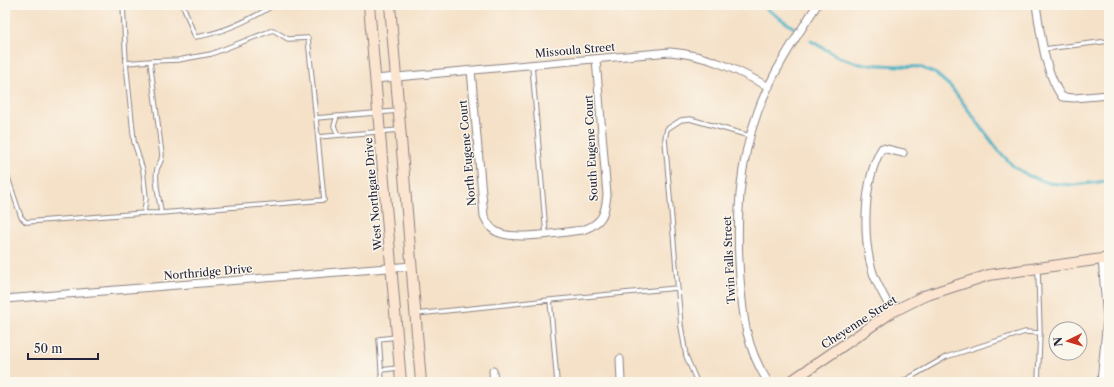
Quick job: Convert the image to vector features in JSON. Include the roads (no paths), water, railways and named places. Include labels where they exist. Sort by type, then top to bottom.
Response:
[{"type":"main road","name":"West Northgate Drive","points":[[369,5],[400,382]]},
{"type":"main road","points":[[390,5],[421,382]]},
{"type":"main road","name":"Cheyenne Street","points":[[790,382],[892,312],[924,296],[989,275],[1038,267],[1105,259]]},
{"type":"street","name":"Twin Falls Street","points":[[768,382],[751,350],[746,332],[738,248],[739,197],[744,161],[758,111],[785,55],[817,5]]},
{"type":"street","points":[[1036,5],[1044,49],[1055,87],[1062,96],[1074,98],[1109,95]]},
{"type":"street","name":"Missoula Street","points":[[375,79],[670,52],[693,54],[712,59],[769,87]]},
{"type":"street","name":"South Eugene Court","points":[[544,234],[583,230],[594,226],[600,221],[605,209],[607,195],[596,59]]},
{"type":"street","name":"North Eugene Court","points":[[471,70],[484,216],[495,232],[504,235],[544,234]]},
{"type":"street","points":[[892,312],[873,274],[868,251],[866,222],[870,181],[875,161],[882,148],[903,153]]},
{"type":"street","points":[[1101,382],[1107,320],[1105,259]]},
{"type":"street","name":"Northridge Drive","points":[[5,299],[412,266]]},
{"type":"street","points":[[620,359],[621,382]]},
{"type":"street","points":[[493,371],[494,382]]},
{"type":"lane","points":[[123,5],[126,63],[134,142],[143,170],[146,198],[144,213]]},
{"type":"lane","points":[[183,5],[195,37],[216,33],[233,27],[274,5]]},
{"type":"lane","points":[[5,169],[21,217],[26,222],[324,200],[308,38],[288,39],[273,30],[211,54],[178,60],[126,63]]},
{"type":"lane","points":[[1044,49],[1109,40]]},
{"type":"lane","points":[[150,61],[162,155],[162,163],[158,168],[157,176],[161,213]]},
{"type":"lane","points":[[532,65],[544,234]]},
{"type":"lane","points":[[316,118],[399,110]]},
{"type":"lane","points":[[337,116],[334,126],[338,135]]},
{"type":"lane","points":[[697,382],[686,356],[681,326],[665,139],[667,129],[681,120],[690,119],[751,136]]},
{"type":"lane","points":[[318,137],[401,129]]},
{"type":"lane","points":[[1038,267],[1040,333],[1038,382]]},
{"type":"lane","points":[[416,314],[677,288]]},
{"type":"lane","points":[[550,300],[557,382]]},
{"type":"lane","points":[[902,382],[946,357],[1025,332],[1040,333]]},
{"type":"lane","points":[[382,382],[379,339],[397,337]]},
{"type":"lane","points":[[381,370],[399,368]]},
{"type":"waterway","points":[[761,5],[794,28]]},
{"type":"waterway","points":[[811,41],[839,57],[860,64],[920,67],[936,74],[951,87],[999,151],[1013,166],[1029,176],[1049,183],[1073,185],[1109,181]]}]
